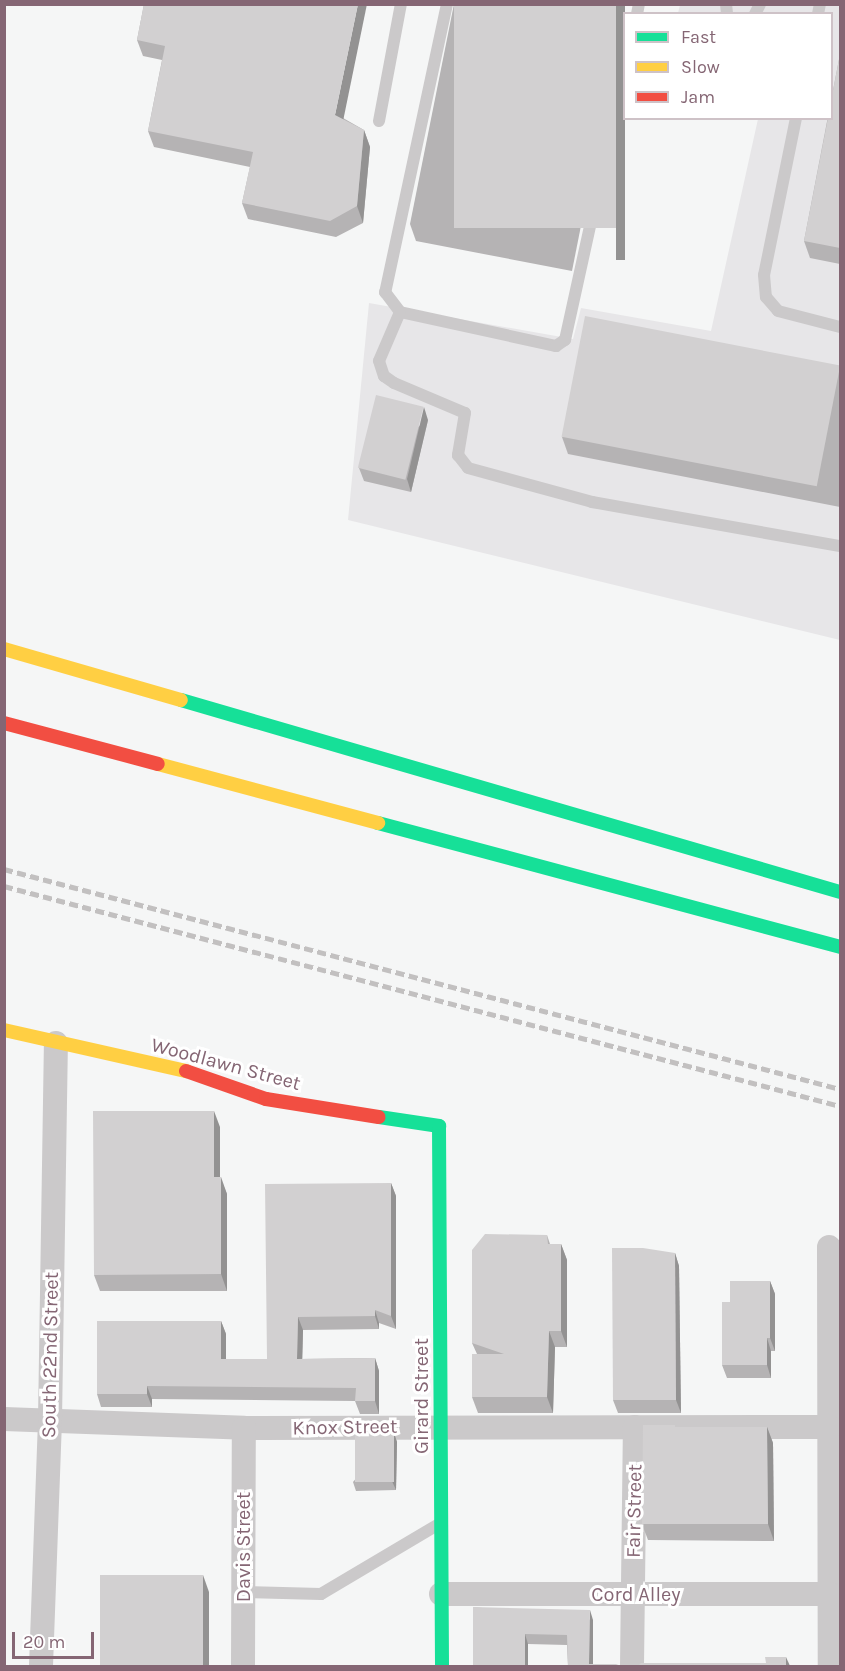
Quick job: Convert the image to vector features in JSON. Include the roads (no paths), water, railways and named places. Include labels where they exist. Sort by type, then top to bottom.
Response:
[{"type":"main road","points":[[4,649],[840,892]]},
{"type":"main road","points":[[4,723],[840,947]]},
{"type":"main road","name":"Woodlawn Street","points":[[4,1030],[177,1068],[266,1099],[439,1126]]},
{"type":"main road","name":"Girard Street","points":[[439,1126],[442,1666]]},
{"type":"street","name":"South 22nd Street","points":[[41,1666],[50,1420],[56,1043]]},
{"type":"street","points":[[830,1247],[830,1666]]},
{"type":"street","name":"Knox Street","points":[[4,1419],[244,1428],[831,1427]]},
{"type":"street","name":"Fair Street","points":[[632,1666],[635,1427]]},
{"type":"street","name":"Davis Street","points":[[243,1666],[244,1428]]},
{"type":"street","name":"Cord Alley","points":[[441,1594],[830,1594]]},
{"type":"lane","points":[[379,121],[400,4]]},
{"type":"lane","points":[[447,4],[385,292],[400,312],[556,346],[565,340],[623,77]]},
{"type":"lane","points":[[796,120],[764,275],[766,297],[778,310],[840,327]]},
{"type":"lane","points":[[400,312],[379,361],[384,376],[394,383],[465,412],[458,455],[468,468],[592,501],[840,546]]},
{"type":"lane","points":[[243,1592],[321,1594],[441,1522]]},
{"type":"railway","points":[[4,869],[840,1089]]},
{"type":"railway","points":[[4,886],[840,1106]]}]
